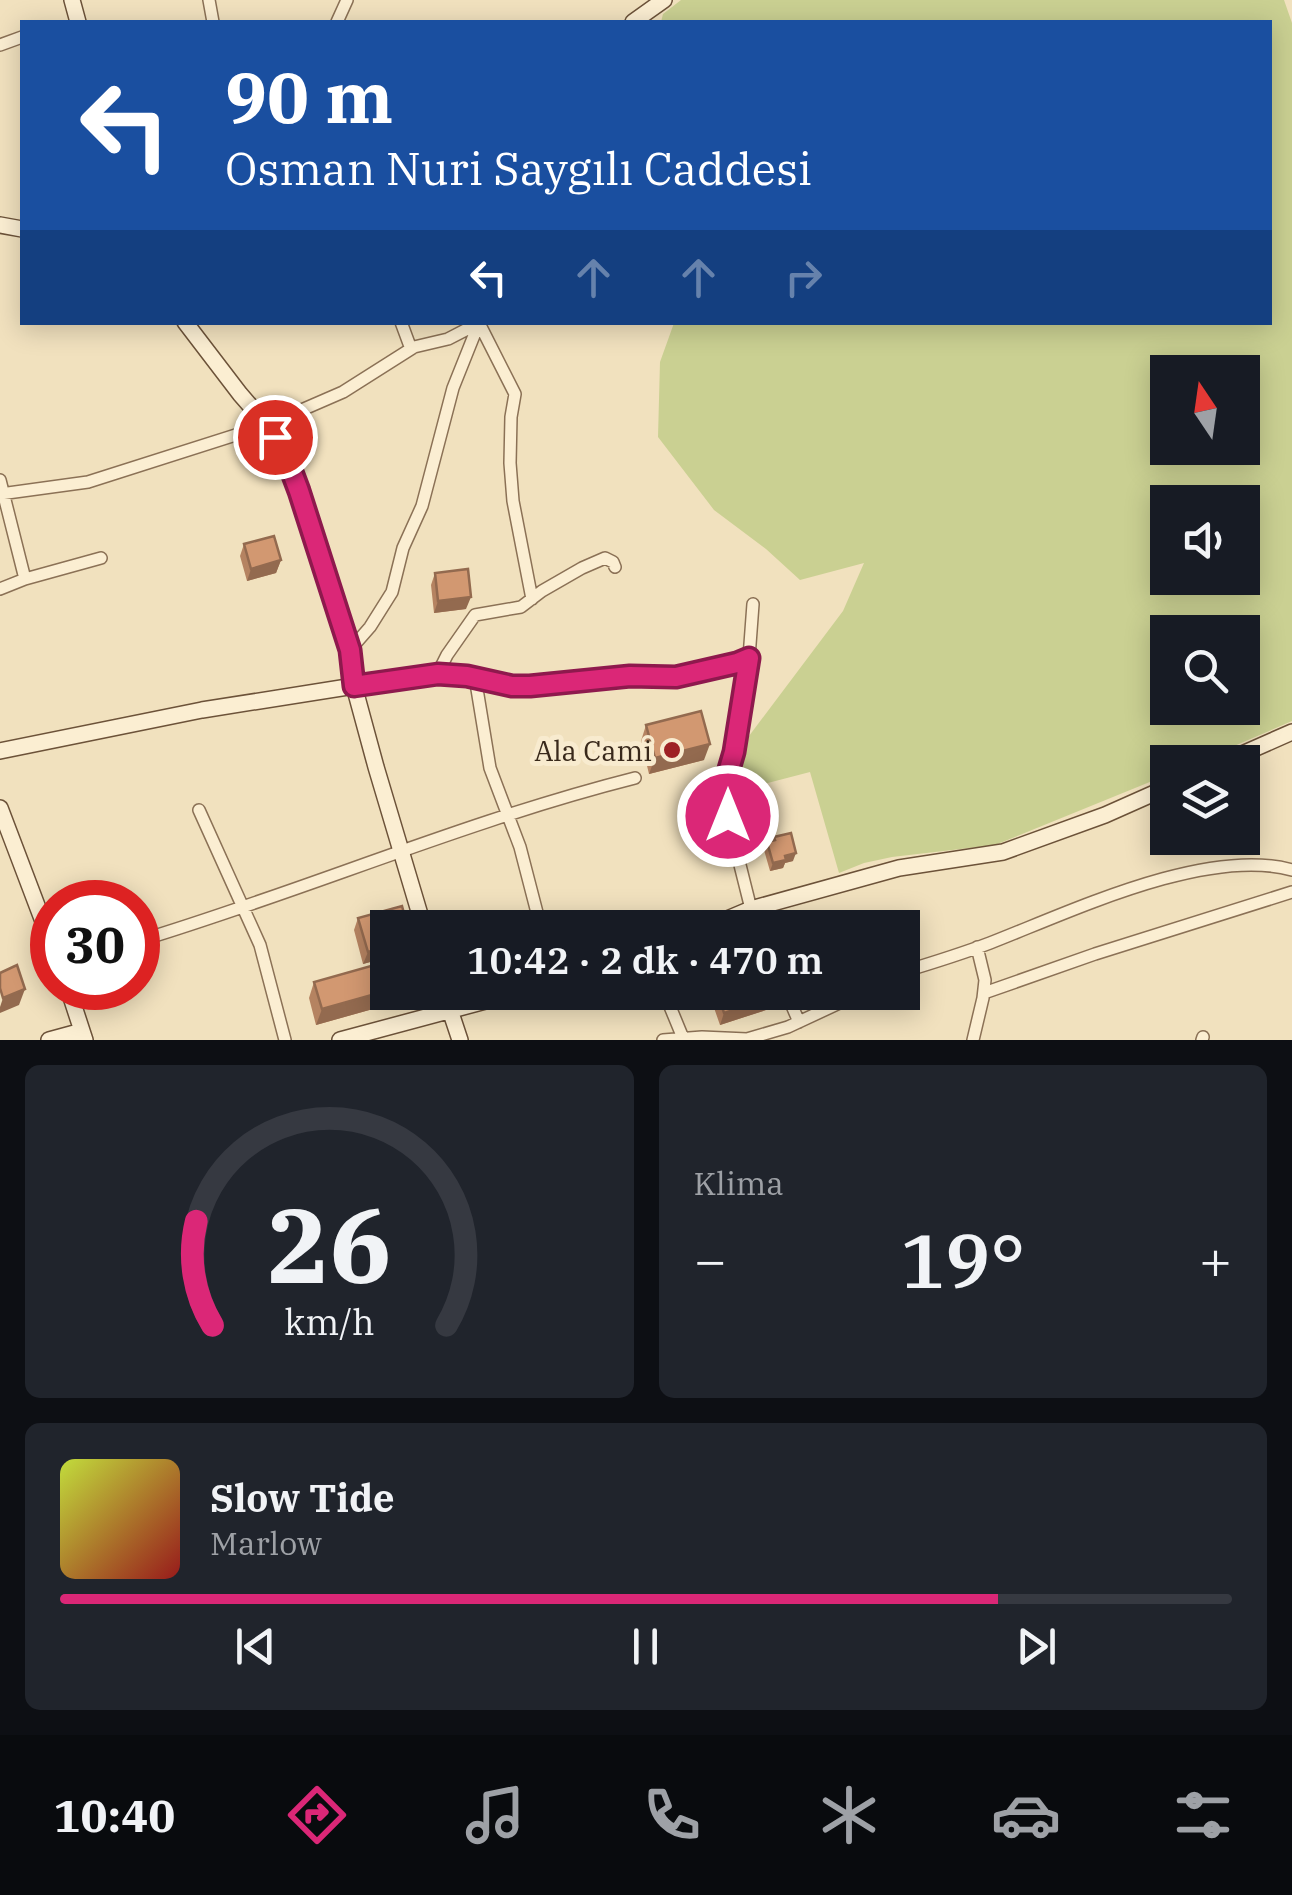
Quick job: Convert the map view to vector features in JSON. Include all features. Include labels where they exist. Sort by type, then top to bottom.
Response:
[{"type":"street","points":[[637,20],[664,0]]},
{"type":"street","points":[[191,325],[267,425],[290,467],[350,650],[354,686],[419,910]]},
{"type":"street","points":[[402,325],[412,349]]},
{"type":"street","points":[[2,494],[88,482],[267,425],[343,392],[412,349],[448,339],[475,325]]},
{"type":"street","points":[[350,650],[392,592],[402,548],[422,506],[453,388],[478,325]]},
{"type":"street","points":[[480,325],[515,394],[510,417],[513,501],[532,599]]},
{"type":"street","points":[[0,480],[25,579]]},
{"type":"street","points":[[0,589],[100,558]]},
{"type":"street","points":[[438,674],[475,615],[521,608],[582,568],[606,558],[614,567]]},
{"type":"street","points":[[752,604],[749,658],[734,752],[722,793],[751,909],[898,868],[1003,852],[1150,796]]},
{"type":"street","points":[[0,751],[202,710],[438,674],[530,686],[630,676],[676,677],[749,658]]},
{"type":"street","points":[[474,678],[490,768],[520,847],[536,910]]},
{"type":"street","points":[[1260,746],[1292,732]]},
{"type":"street","points":[[160,934],[401,851],[634,778]]},
{"type":"street","points":[[0,808],[8,849],[30,897]]},
{"type":"street","points":[[199,810],[260,946],[284,1040]]},
{"type":"street","points":[[920,966],[1144,884],[1201,870],[1250,865],[1292,870]]},
{"type":"street","points":[[984,993],[1292,892]]},
{"type":"street","points":[[973,1040],[985,980],[977,947]]},
{"type":"street","points":[[49,1040],[84,1036],[75,1010]]},
{"type":"street","points":[[340,1040],[449,1010],[460,1040]]},
{"type":"street","points":[[671,1010],[683,1038]]},
{"type":"street","points":[[793,1010],[798,1022]]},
{"type":"street","points":[[663,1040],[746,1039],[824,1010]]},
{"type":"green space","points":[[681,0],[1284,0],[1292,23],[1292,721],[1236,745],[1150,745],[1150,782],[995,845],[892,857],[839,873],[810,772],[733,792],[749,736],[843,611],[864,563],[800,580],[714,510],[658,437],[660,362],[673,325],[1272,325],[1272,20],[662,20],[663,14]]},
{"type":"building","points":[[274,536],[281,560],[251,569],[244,544]]},
{"type":"building","points":[[468,569],[471,597],[438,601],[435,573]]},
{"type":"building","points":[[701,711],[710,744],[655,758],[646,725]]},
{"type":"building","points":[[755,813],[758,826],[746,829],[743,817]]},
{"type":"building","points":[[791,833],[796,853],[773,863],[767,842]]},
{"type":"building","points":[[370,915],[370,951],[368,952],[358,918]]},
{"type":"building","points":[[17,965],[25,989],[3,998],[0,973]]},
{"type":"building","points":[[370,966],[370,996],[322,1009],[314,982]]},
{"type":"place","name":"Ala Cami","points":[[672,750]]},
{"type":"route","points":[[275,437],[299,491],[350,650],[354,686],[438,674],[512,686],[630,676],[676,677],[749,658],[734,752],[722,793],[728,816]]}]
